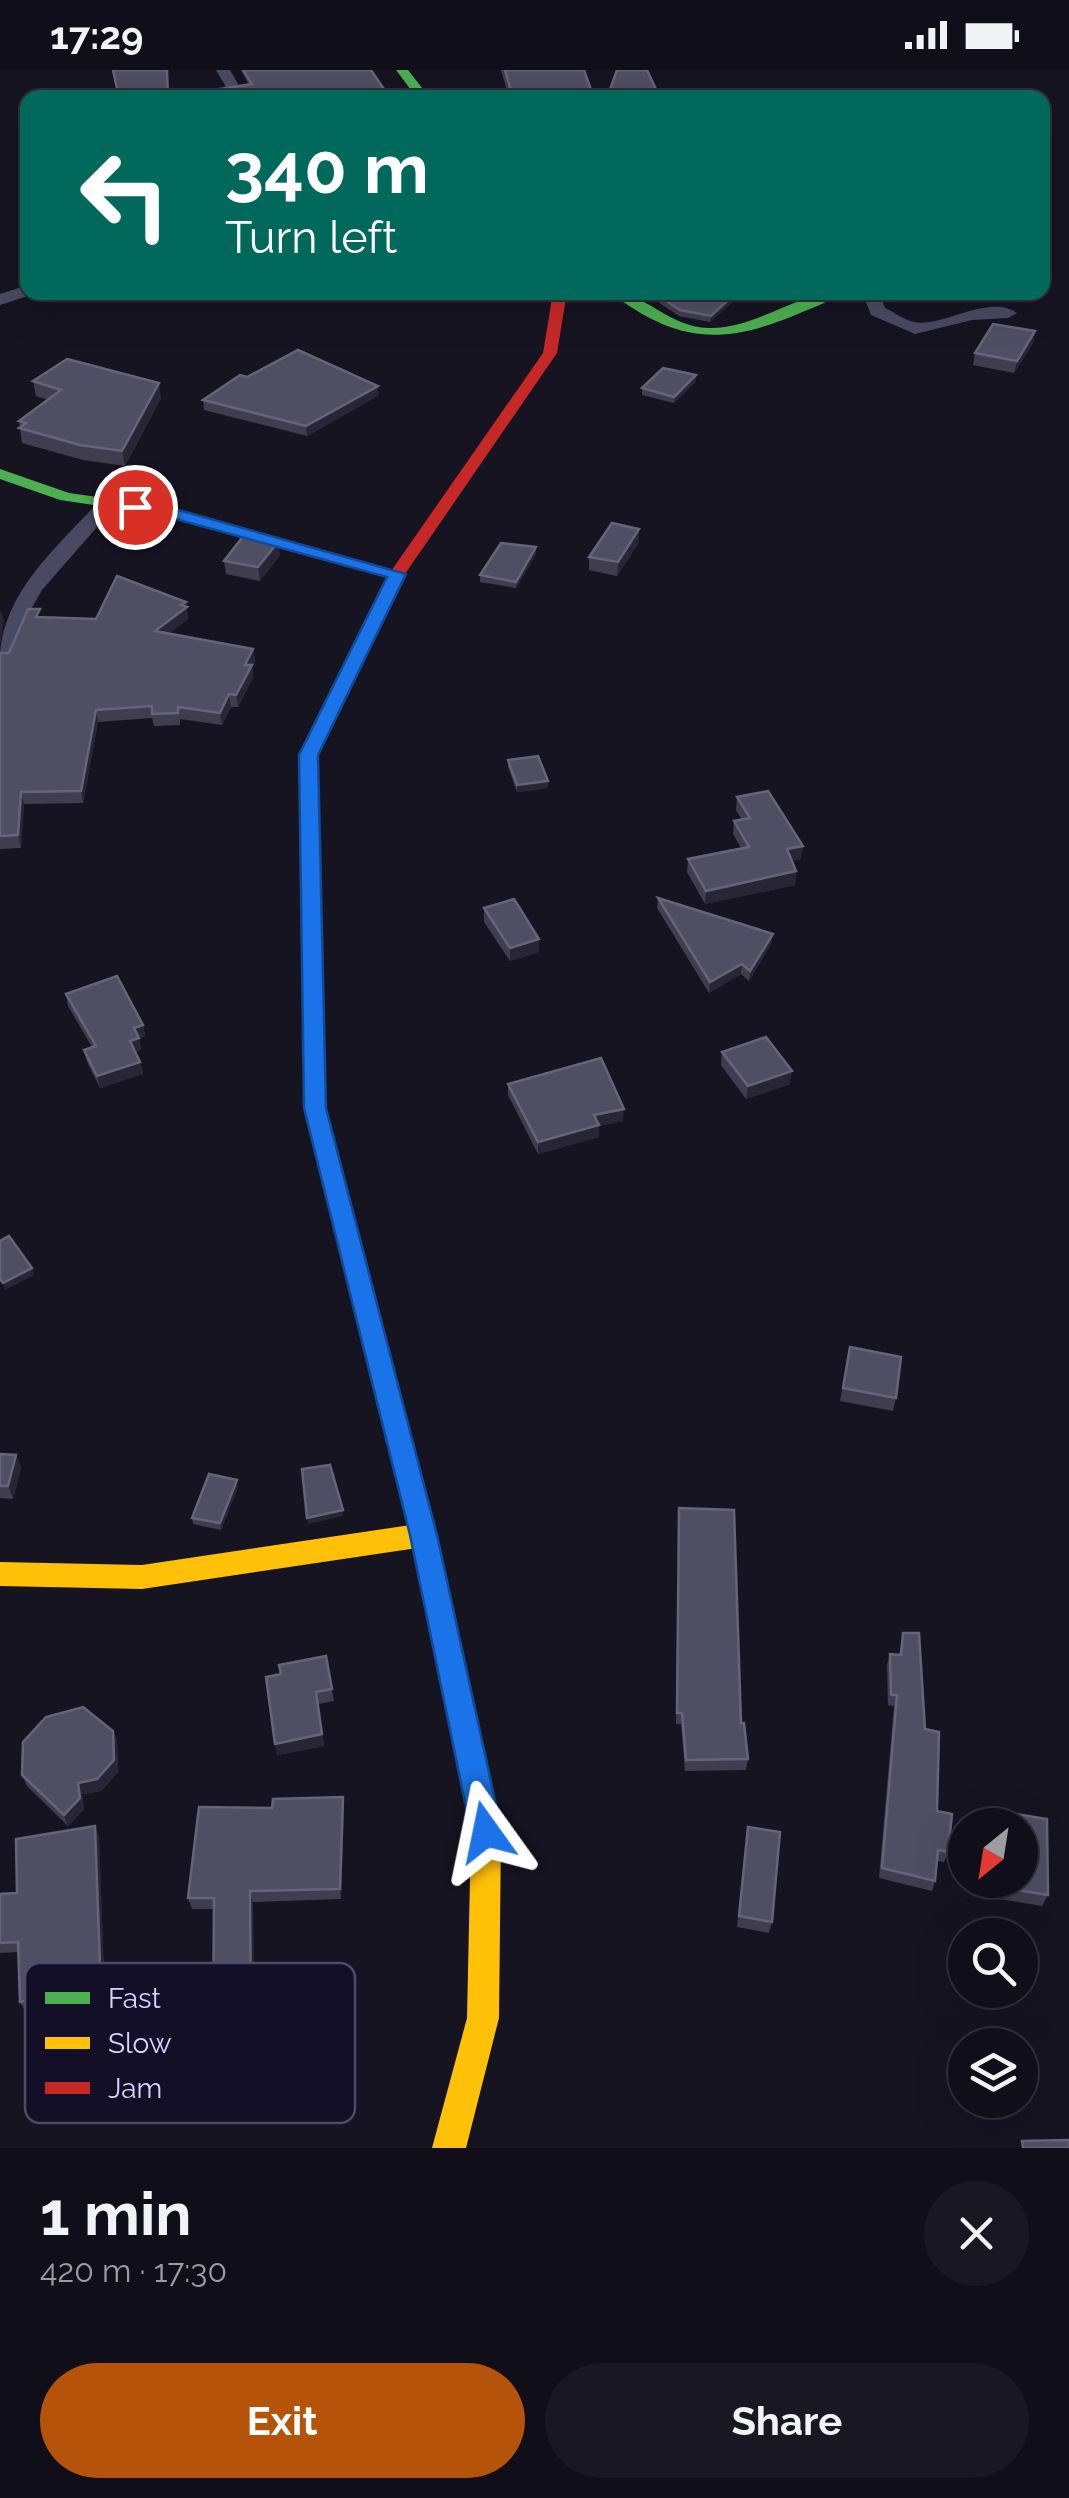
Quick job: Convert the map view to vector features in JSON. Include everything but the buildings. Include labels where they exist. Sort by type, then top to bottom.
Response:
[{"type":"main road","points":[[402,70],[418,90]]},
{"type":"main road","points":[[449,2148],[483,2018],[486,1832],[424,1535],[315,1108],[309,755],[397,574],[550,353],[559,300]]},
{"type":"main road","points":[[635,300],[666,324],[709,334],[738,330],[815,300]]},
{"type":"main road","points":[[0,474],[66,497],[162,510],[397,574]]},
{"type":"main road","points":[[0,1574],[142,1577],[424,1535]]},
{"type":"street","points":[[873,300],[877,311],[916,329],[972,315],[1008,313]]},
{"type":"street","points":[[2,656],[19,610],[33,587],[108,503]]},
{"type":"traffic: fast","points":[[402,70],[418,90]]},
{"type":"traffic: fast","points":[[631,300],[670,325],[712,332],[755,325],[818,300]]},
{"type":"traffic: fast","points":[[0,474],[66,497],[162,510],[397,574]]},
{"type":"traffic: fast","points":[[318,737],[309,755],[315,1108],[424,1535],[443,1628]]},
{"type":"traffic: slow","points":[[0,1574],[142,1577],[424,1535]]},
{"type":"traffic: slow","points":[[443,1628],[486,1832],[483,2018],[449,2148]]},
{"type":"traffic: jam","points":[[318,737],[397,574],[550,353],[559,300]]},
{"type":"route","points":[[135,507],[162,510],[397,574],[309,755],[315,1108],[424,1535],[486,1832]]}]
